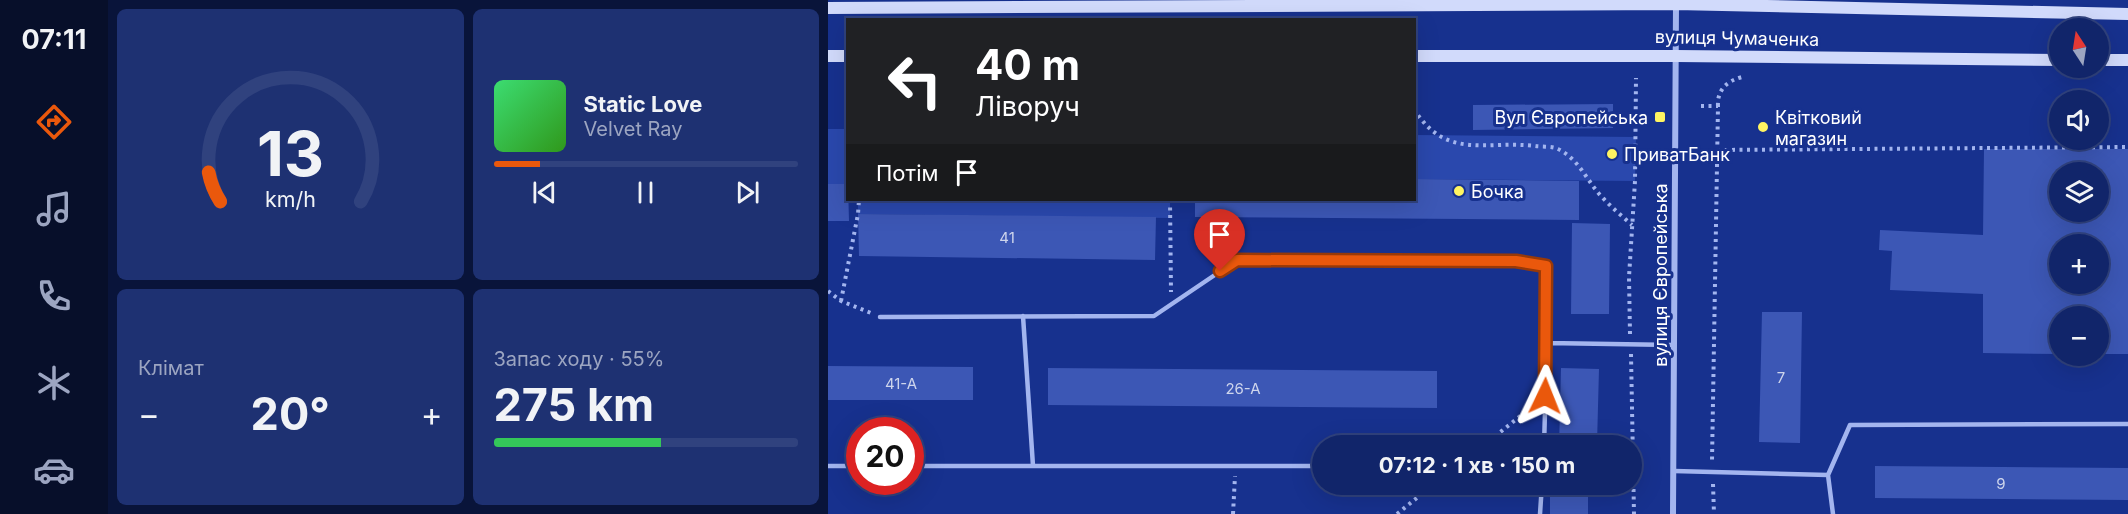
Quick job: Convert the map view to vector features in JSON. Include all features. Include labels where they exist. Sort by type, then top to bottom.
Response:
[{"type":"street","name":"вулиця Чумаченка","points":[[830,6],[1676,2],[2128,14]]},
{"type":"street","name":"вулиця Європейська","points":[[1673,514],[1676,2]]},
{"type":"street","name":"вулиця Чумаченка","points":[[1416,56],[2049,60]]},
{"type":"street","points":[[828,57],[846,57]]},
{"type":"street","points":[[2109,60],[2128,60]]},
{"type":"lane","points":[[880,317],[1155,316],[1237,260],[1516,261],[1546,266],[1547,343],[1544,435]]},
{"type":"lane","points":[[1023,316],[1033,466]]},
{"type":"lane","points":[[1547,343],[1674,345]]},
{"type":"lane","points":[[1833,514],[1828,476],[1850,425],[2128,424]]},
{"type":"lane","points":[[828,466],[846,466]]},
{"type":"lane","points":[[924,466],[1312,466]]},
{"type":"lane","points":[[1674,471],[1828,476]]},
{"type":"lane","points":[[1540,514],[1541,495]]},
{"type":"path","points":[[1714,514],[1712,472],[1717,98],[1726,84],[1742,77]]},
{"type":"path","points":[[1634,514],[1629,277],[1635,181],[1636,78]]},
{"type":"path","points":[[1701,106],[1718,106]]},
{"type":"path","points":[[1416,113],[1424,124],[1448,142],[1500,146],[1528,145],[1557,149],[1577,163],[1601,196],[1632,226]]},
{"type":"path","points":[[1717,150],[2128,147]]},
{"type":"path","points":[[841,301],[859,201]]},
{"type":"path","points":[[1170,201],[1171,304]]},
{"type":"path","points":[[828,291],[841,301],[880,317]]},
{"type":"path","points":[[1497,435],[1545,396]]},
{"type":"path","points":[[1233,514],[1235,466]]},
{"type":"path","points":[[1397,514],[1420,495]]},
{"type":"shaded area","points":[[828,129],[846,129],[846,184],[828,184]]},
{"type":"shaded area","points":[[1416,135],[1636,137],[1635,181],[1416,179]]},
{"type":"shaded area","points":[[858,201],[1170,201],[1170,218],[858,214]]},
{"type":"building","points":[[1613,104],[1613,128],[1473,130],[1473,105]]},
{"type":"building","points":[[1984,149],[2128,149],[2128,354],[2109,354],[2109,306],[2049,306],[2049,354],[1983,353],[1983,294],[1890,290],[1892,251],[1879,250],[1880,230],[1983,235]]},
{"type":"building","points":[[1416,179],[1579,181],[1579,220],[1195,217],[1195,201],[1416,201]]},
{"type":"building","points":[[828,184],[846,184],[849,221],[828,221]]},
{"type":"building","points":[[858,214],[1156,217],[1155,260],[859,256]]},
{"type":"building","points":[[1572,223],[1610,224],[1609,314],[1571,314]]},
{"type":"building","points":[[1762,312],[1802,312],[1800,443],[1759,442]]},
{"type":"building","points":[[828,366],[973,367],[973,400],[828,400]]},
{"type":"building","points":[[1048,368],[1437,371],[1437,408],[1048,405]]},
{"type":"building","points":[[1561,368],[1599,369],[1597,435],[1559,435]]},
{"type":"building","points":[[1875,466],[2128,468],[2128,500],[1875,498]]},
{"type":"building","points":[[1550,495],[1588,495],[1588,514],[1550,514]]},
{"type":"place","name":"Вул Європейська","points":[[1660,117]]},
{"type":"place","name":"Квітковий магазин","points":[[1763,127]]},
{"type":"place","name":"ПриватБанк","points":[[1612,154]]},
{"type":"place","name":"Бочка","points":[[1459,191]]},
{"type":"route","points":[[1220,271],[1237,260],[1516,261],[1546,266],[1545,396]]}]
